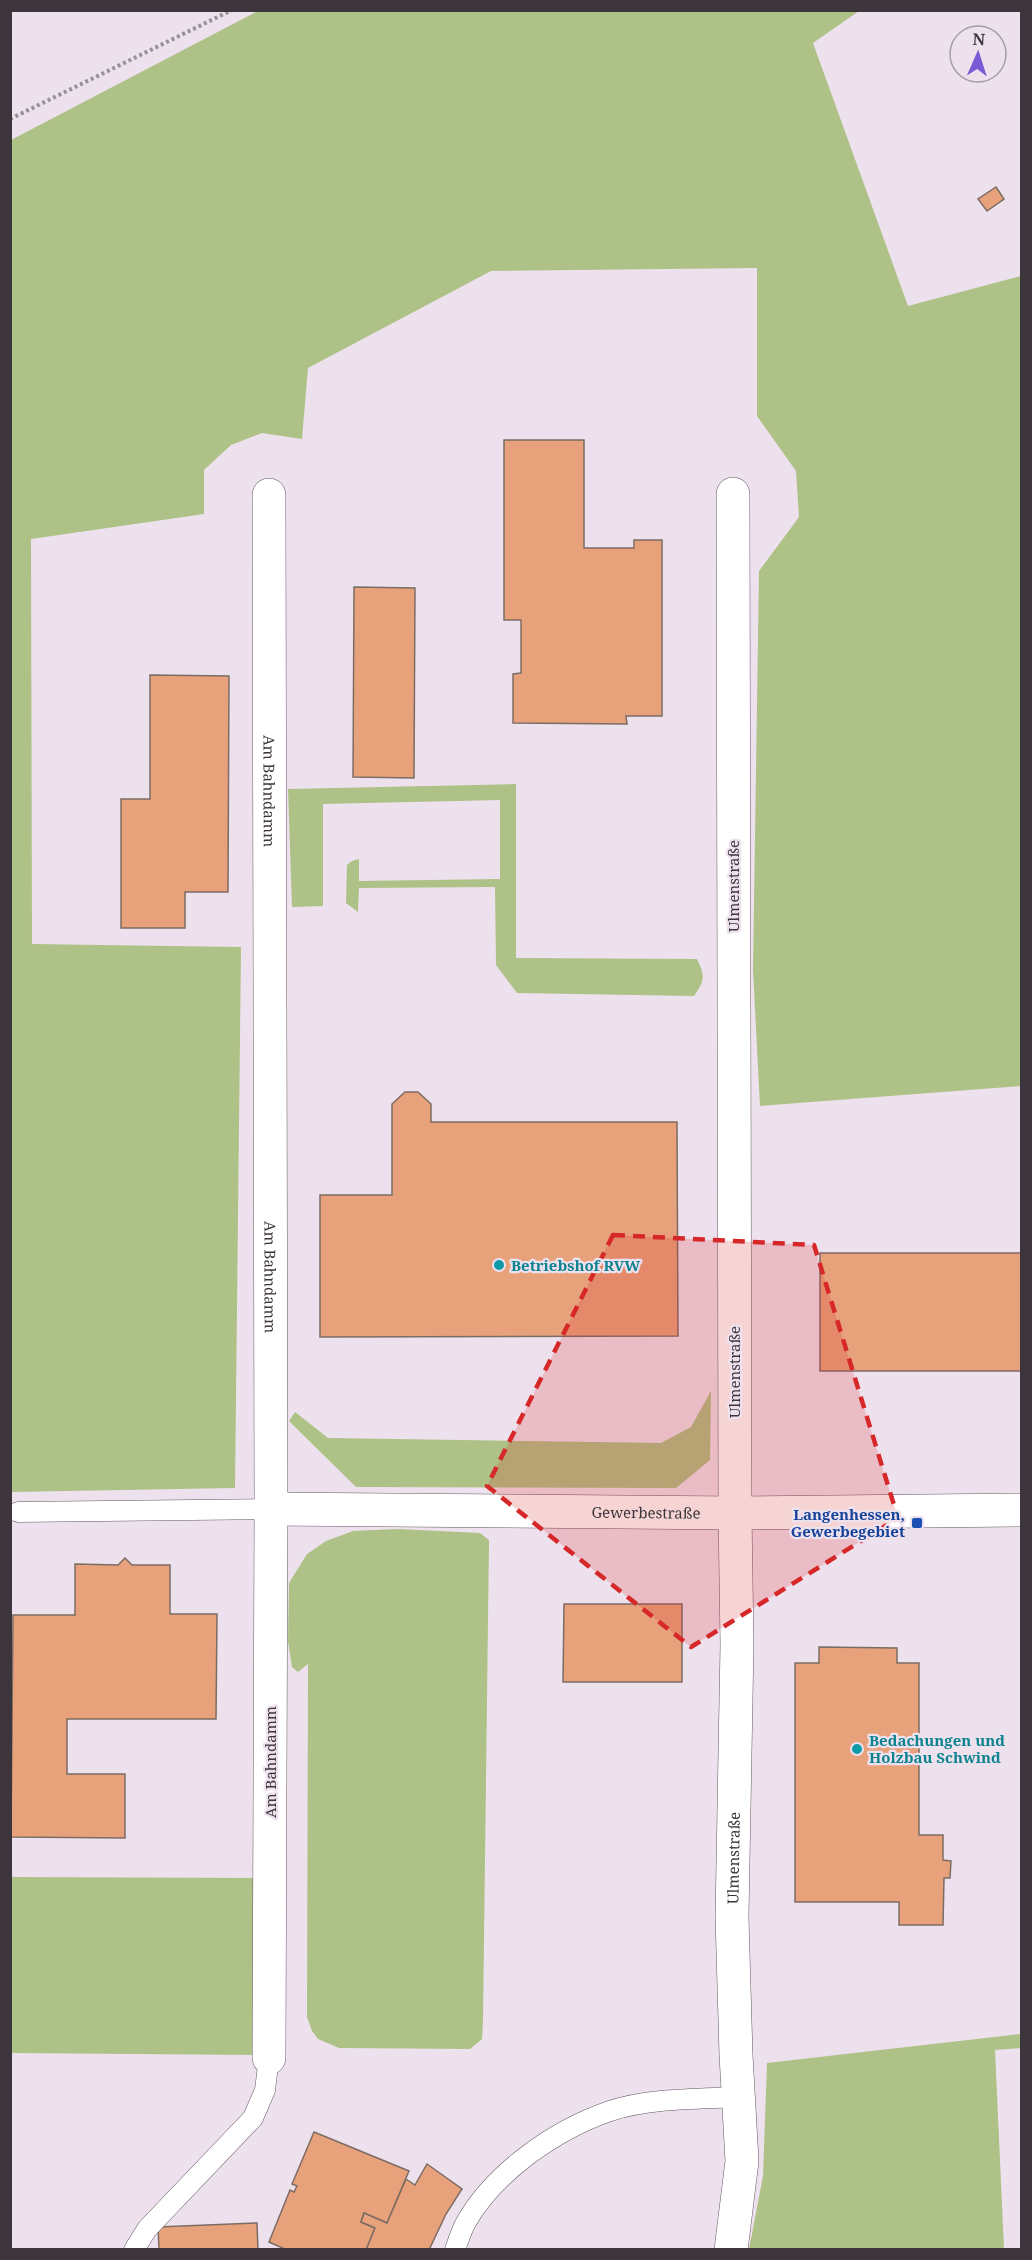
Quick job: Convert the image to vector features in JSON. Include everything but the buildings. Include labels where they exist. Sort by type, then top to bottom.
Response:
[{"type":"street","name":"Ulmenstraße","points":[[731,2250],[742,2162],[732,1917],[737,1645],[733,494]]},
{"type":"street","name":"Am Bahndamm","points":[[269,495],[271,1509],[269,2058]]},
{"type":"street","name":"Gewerbestraße","points":[[271,1509],[735,1513],[1022,1510]]},
{"type":"lane","points":[[18,1512],[271,1509]]},
{"type":"lane","points":[[134,2250],[147,2229],[253,2118],[265,2090],[269,2058]]},
{"type":"lane","points":[[455,2250],[465,2224],[486,2195],[520,2160],[562,2132],[612,2110],[663,2101],[738,2097]]},
{"type":"path","points":[[10,119],[232,10]]},
{"type":"highlighted area","points":[[613,1235],[814,1245],[898,1518],[691,1647],[487,1486]]},
{"type":"green space","points":[[258,11],[859,11],[813,43],[908,306],[1021,276],[1021,1086],[760,1106],[753,970],[759,571],[799,517],[796,471],[757,416],[757,268],[491,271],[308,368],[302,439],[262,433],[231,445],[204,470],[204,514],[31,539],[32,944],[241,947],[235,1488],[11,1492],[11,140]]},
{"type":"green space","points":[[516,784],[516,958],[697,959],[703,978],[694,996],[517,993],[496,965],[495,887],[359,888],[358,912],[346,903],[347,865],[359,859],[359,881],[500,879],[500,800],[323,804],[323,906],[292,907],[288,789]]},
{"type":"green space","points":[[711,1391],[710,1460],[676,1488],[356,1487],[289,1421],[295,1412],[328,1438],[661,1443],[691,1427]]},
{"type":"green space","points":[[398,1529],[480,1533],[489,1540],[483,2020],[482,2039],[470,2049],[339,2048],[318,2039],[307,2017],[308,1664],[298,1672],[292,1667],[288,1641],[289,1583],[307,1554],[326,1541],[353,1531]]},
{"type":"green space","points":[[11,1877],[258,1878],[257,2055],[11,2053]]},
{"type":"green space","points":[[1021,2034],[1021,2048],[995,2050],[1004,2249],[749,2249],[763,2176],[767,2063]]},
{"type":"place","name":"Betriebshof RVW","points":[[499,1265]]},
{"type":"place","name":"Langenhessen, Gewerbegebiet","points":[[917,1523]]},
{"type":"place","name":"Bedachungen und Holzbau Schwind","points":[[857,1749]]}]
